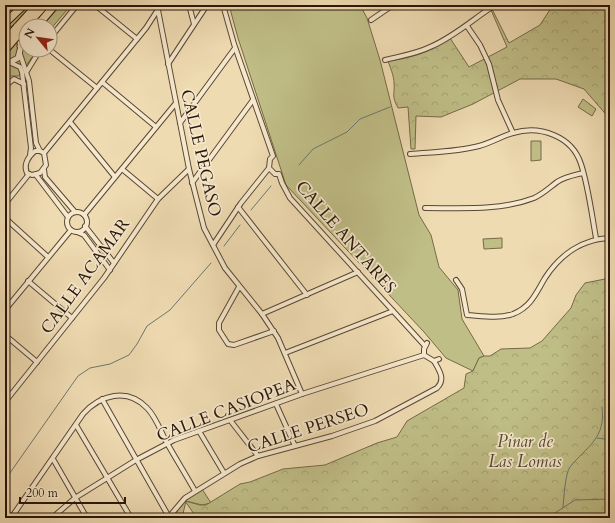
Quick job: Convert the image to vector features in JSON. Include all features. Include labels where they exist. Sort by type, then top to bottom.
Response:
[{"type":"highway","points":[[5,22],[24,5]]},
{"type":"highway","points":[[29,18],[37,5]]},
{"type":"highway","points":[[32,18],[45,5]]},
{"type":"highway","points":[[43,18],[55,5]]},
{"type":"highway","points":[[5,41],[18,31]]},
{"type":"highway","points":[[5,50],[18,33]]},
{"type":"street","points":[[58,28],[76,5]]},
{"type":"street","points":[[95,5],[137,39]]},
{"type":"street","name":"CALLE PEGASO","points":[[156,5],[192,183],[204,228],[225,268],[274,331],[302,394]]},
{"type":"street","points":[[189,5],[194,24]]},
{"type":"street","points":[[168,64],[207,5]]},
{"type":"street","points":[[213,245],[238,207],[269,168],[270,159],[273,156],[235,48],[223,5]]},
{"type":"street","points":[[372,20],[393,5]]},
{"type":"street","points":[[385,60],[432,47],[468,26],[495,5]]},
{"type":"street","points":[[44,153],[158,11]]},
{"type":"street","points":[[468,26],[490,64],[498,100],[513,133]]},
{"type":"street","points":[[5,27],[17,34],[18,37]]},
{"type":"street","points":[[180,123],[235,48]]},
{"type":"street","points":[[8,64],[18,56]]},
{"type":"street","points":[[58,56],[97,88]]},
{"type":"street","points":[[22,58],[27,71],[36,143],[40,151]]},
{"type":"street","points":[[27,71],[35,58]]},
{"type":"street","points":[[8,64],[16,65],[22,70],[30,155]]},
{"type":"street","points":[[5,86],[14,79],[24,84]]},
{"type":"street","points":[[102,82],[156,127]]},
{"type":"street","points":[[192,183],[253,100]]},
{"type":"street","points":[[84,215],[176,103]]},
{"type":"street","points":[[70,122],[115,177]]},
{"type":"street","points":[[410,154],[480,146],[513,133],[536,130],[555,135],[567,143],[576,153],[581,164],[596,238]]},
{"type":"street","points":[[29,174],[25,166],[30,155],[35,151],[44,153],[47,161],[44,170],[45,177],[75,212],[84,215]]},
{"type":"street","name":"CALLE ANTARES","points":[[269,168],[275,174],[280,174],[282,183],[290,198],[426,344],[424,355]]},
{"type":"street","points":[[122,169],[158,199]]},
{"type":"street","name":"CALLE ACAMAR","points":[[5,402],[110,270],[158,199],[189,169]]},
{"type":"street","points":[[29,174],[36,175],[44,170]]},
{"type":"street","points":[[6,202],[29,174]]},
{"type":"street","points":[[425,208],[480,208],[517,204],[547,191],[558,182],[583,174]]},
{"type":"street","points":[[36,175],[68,217],[67,225],[71,230],[84,235],[110,270]]},
{"type":"street","points":[[238,207],[307,295]]},
{"type":"street","points":[[68,217],[75,212]]},
{"type":"street","points":[[84,215],[86,218],[85,226],[114,263]]},
{"type":"street","points":[[5,218],[48,257]]},
{"type":"street","points":[[77,232],[85,226]]},
{"type":"street","points":[[5,310],[71,230]]},
{"type":"street","points":[[456,280],[462,289],[467,315],[501,317],[513,314],[525,307],[536,296],[554,266],[562,257],[582,244],[596,238],[610,238]]},
{"type":"street","points":[[262,314],[358,272]]},
{"type":"street","points":[[28,281],[72,318]]},
{"type":"street","points":[[239,287],[219,324],[219,330],[228,344],[234,345],[274,331]]},
{"type":"street","points":[[285,353],[394,311]]},
{"type":"street","points":[[5,335],[37,362]]},
{"type":"street","points":[[424,355],[434,361],[439,359]]},
{"type":"street","name":"CALLE CASIOPEA","points":[[52,518],[75,498],[136,460],[167,444],[302,394],[424,355]]},
{"type":"street","name":"CALLE PERSEO","points":[[168,518],[181,501],[195,491],[224,473],[258,456],[332,436],[375,420],[437,388],[442,381],[442,377],[434,361]]},
{"type":"street","points":[[11,518],[91,406],[102,399],[119,395],[130,397],[148,408],[167,444],[195,491]]},
{"type":"street","points":[[102,399],[168,518]]},
{"type":"street","points":[[276,404],[295,446]]},
{"type":"street","points":[[230,420],[258,456]]},
{"type":"street","points":[[76,425],[131,518]]},
{"type":"street","points":[[199,431],[224,473]]},
{"type":"street","points":[[53,459],[87,518]]},
{"type":"green space","points":[[5,5],[71,5],[58,20],[58,18],[18,18],[18,58],[31,58],[19,76],[10,76],[5,82]]},
{"type":"green space","points":[[229,5],[360,5],[367,18],[380,60],[419,215],[431,235],[439,267],[458,290],[462,319],[484,356],[479,358],[473,371],[446,358],[424,332],[286,185],[238,38]]},
{"type":"green space","points":[[553,5],[610,5],[610,119],[584,89],[556,79],[520,79],[473,104],[441,117],[416,116],[415,149],[411,149],[408,107],[398,108],[396,104],[394,98],[393,77],[388,61],[420,54],[436,47],[450,38],[469,67],[507,47],[491,10],[492,9],[509,43],[540,25]]},
{"type":"green space","points":[[583,99],[596,109],[592,116],[578,107]]},
{"type":"green space","points":[[531,141],[541,141],[541,160],[531,161]]},
{"type":"green space","points":[[502,238],[502,248],[484,249],[483,239]]},
{"type":"green space","name":"Pinar de Las Lomas","points":[[610,278],[610,518],[195,518],[185,501],[206,505],[240,484],[250,482],[283,469],[325,465],[377,443],[397,437],[407,421],[464,388],[466,374],[473,371],[479,358],[490,356],[501,349],[530,348],[542,341],[571,308],[576,295],[585,283]]},
{"type":"green space","points":[[202,489],[211,503],[202,505],[186,501],[182,518],[172,518],[185,501]]},
{"type":"waterway","points":[[299,165],[313,149],[347,132],[360,119],[390,107]]},
{"type":"waterway","points":[[251,210],[271,186]]},
{"type":"waterway","points":[[224,246],[240,225]]},
{"type":"waterway","points":[[5,480],[78,376],[90,368],[110,364],[129,355],[147,326],[170,310],[211,263]]},
{"type":"waterway","points":[[563,507],[568,470],[598,435],[601,427],[602,407]]},
{"type":"waterway","points":[[597,438],[604,439],[610,436]]},
{"type":"waterway","points":[[547,518],[575,500],[610,499]]}]
